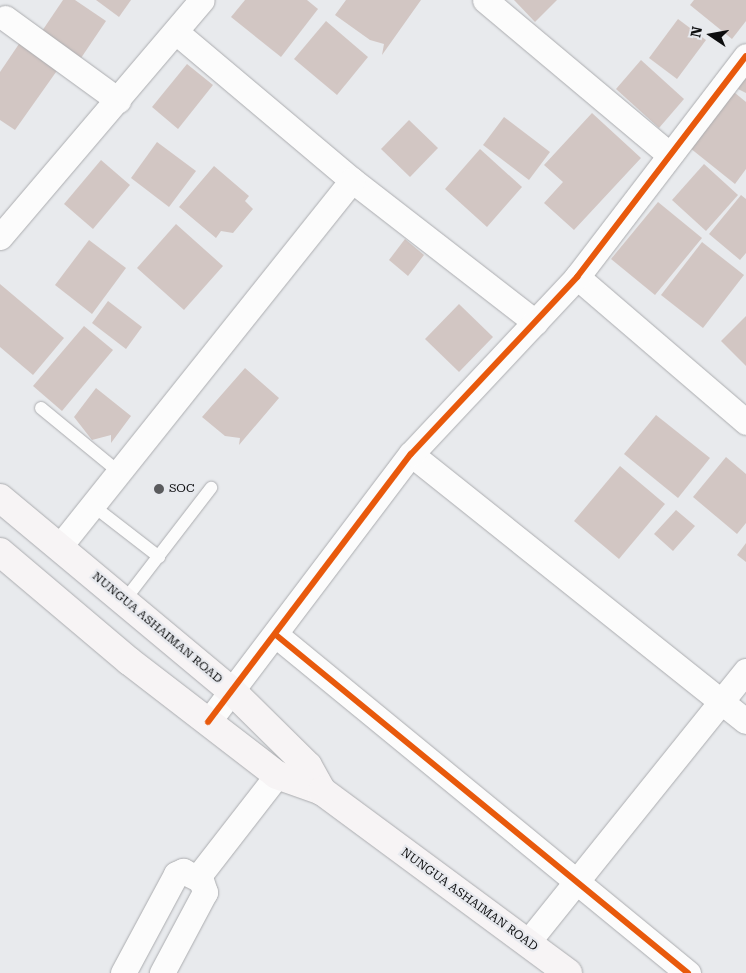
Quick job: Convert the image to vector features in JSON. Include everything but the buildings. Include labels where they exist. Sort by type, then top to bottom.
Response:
[{"type":"main road","name":"NUNGUA ASHAIMAN ROAD","points":[[0,498],[60,546],[233,692],[308,766],[322,791]]},
{"type":"main road","name":"NUNGUA ASHAIMAN ROAD","points":[[0,552],[208,722],[277,775],[322,791],[568,973]]},
{"type":"street","points":[[0,237],[202,0]]},
{"type":"street","points":[[485,0],[670,155]]},
{"type":"street","points":[[2,19],[118,100]]},
{"type":"street","points":[[176,32],[352,180],[535,322]]},
{"type":"street","points":[[208,722],[233,692],[412,454],[577,277],[746,56]]},
{"type":"street","points":[[60,546],[352,180]]},
{"type":"street","points":[[577,277],[746,422]]},
{"type":"street","points":[[412,454],[746,721]]},
{"type":"street","points":[[276,635],[574,882],[688,973]]},
{"type":"street","points":[[527,943],[574,882],[746,671]]},
{"type":"street","points":[[198,878],[277,775]]},
{"type":"street","points":[[123,973],[176,874],[183,871],[198,878],[205,892],[162,973]]},
{"type":"lane","points":[[41,408],[119,472]]},
{"type":"lane","points":[[124,601],[211,488]]},
{"type":"lane","points":[[92,505],[159,557]]},
{"type":"cycle path","points":[[208,722],[411,454],[577,277],[746,56]]},
{"type":"cycle path","points":[[276,635],[688,973]]},
{"type":"place","name":"SOC","points":[[159,489]]}]
